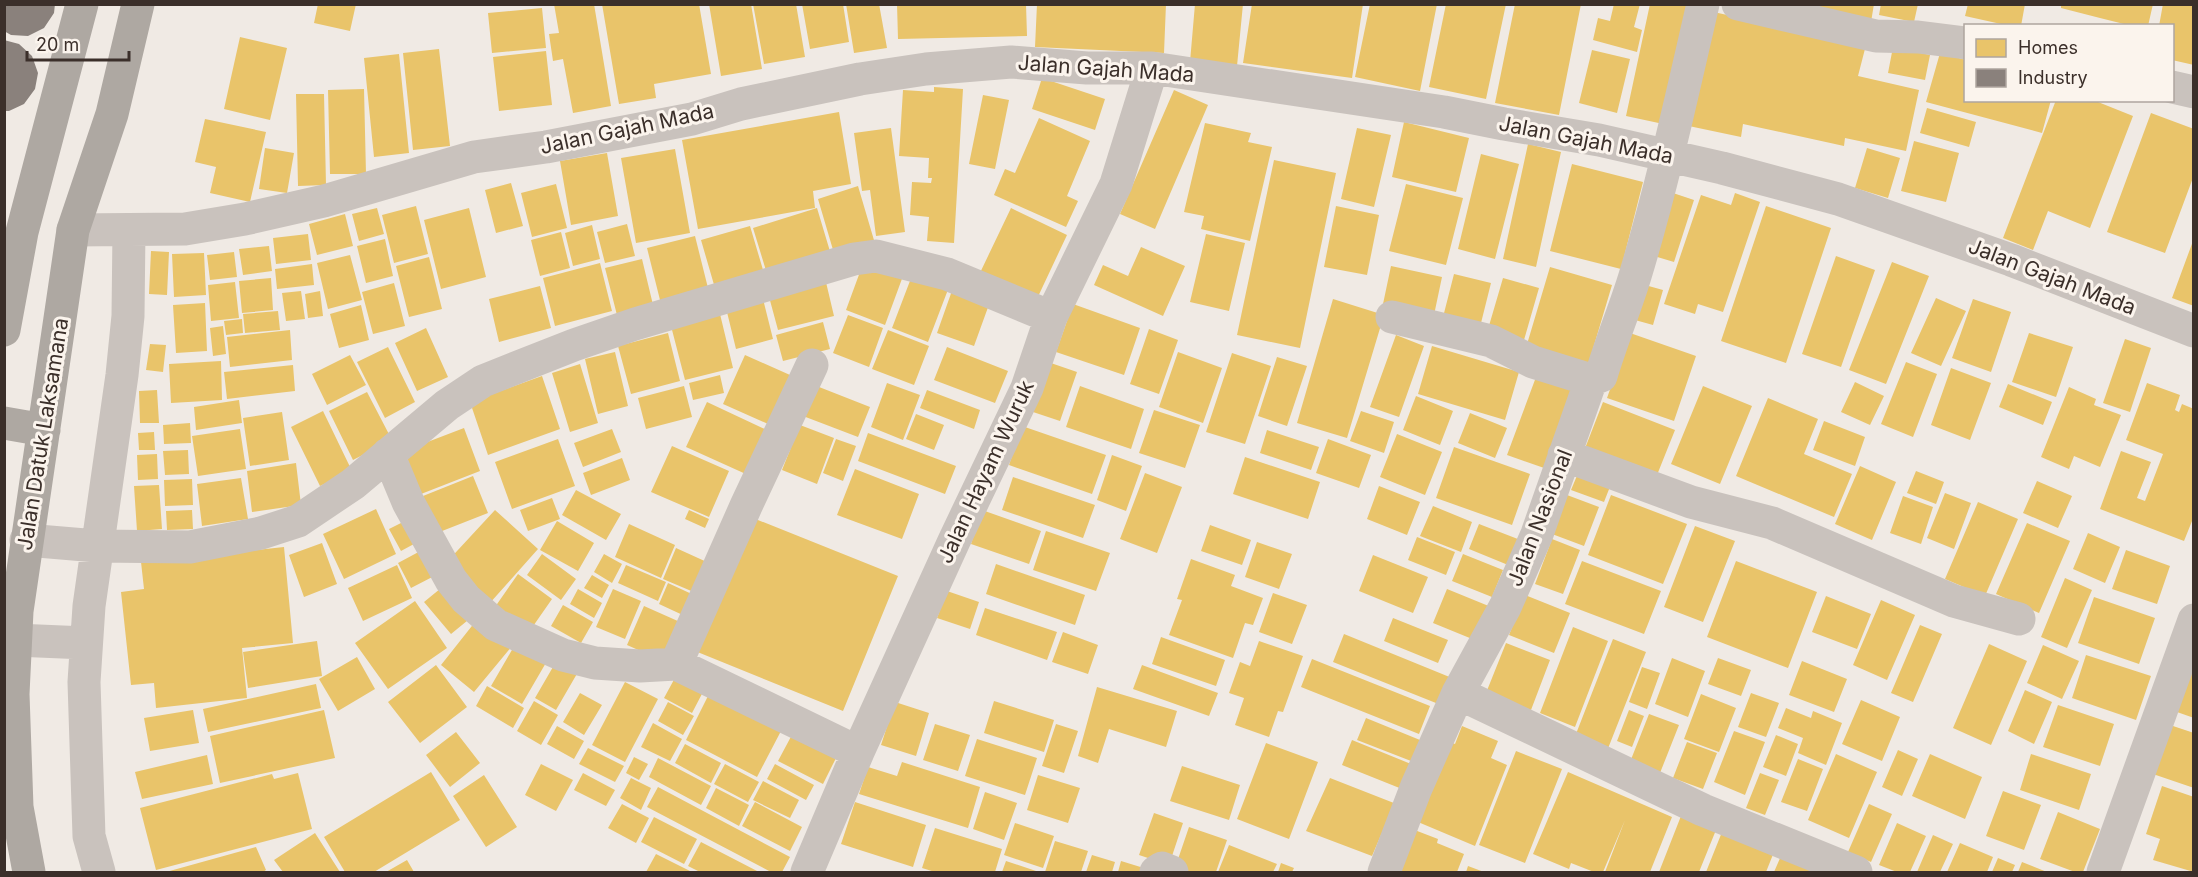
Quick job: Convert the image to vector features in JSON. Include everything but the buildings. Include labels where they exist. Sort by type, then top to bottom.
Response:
[{"type":"highway","points":[[4,330],[22,232],[82,4]]},
{"type":"highway","name":"Jalan Datuk Laksamana","points":[[29,873],[17,807],[13,694],[17,611],[74,230],[112,114],[138,4]]},
{"type":"highway","points":[[4,423],[44,430]]},
{"type":"street","name":"Jalan Nasional","points":[[1384,873],[1416,788],[1458,693],[1505,607],[1537,534],[1591,380],[1601,376],[1635,277],[1667,157],[1703,4]]},
{"type":"street","points":[[1738,4],[1876,36],[1918,37],[1964,43]]},
{"type":"street","name":"Jalan Gajah Mada","points":[[74,230],[185,229],[245,219],[324,201],[474,157],[546,147],[692,119],[741,104],[860,79],[926,69],[1011,62],[1087,68],[1152,68],[1444,112],[1599,140],[1722,168],[1838,199],[2011,260],[2193,331]]},
{"type":"street","name":"Jalan Hayam Wuruk","points":[[807,873],[858,752],[1027,388],[1051,317],[1116,184],[1152,68]]},
{"type":"street","points":[[2174,87],[2193,92]]},
{"type":"street","points":[[99,873],[89,836],[84,682],[89,606],[122,375],[128,316],[129,230]]},
{"type":"street","points":[[26,540],[98,546],[189,547],[261,533],[298,521],[353,484],[447,405],[483,381],[634,324],[854,259],[876,256],[947,274],[1051,317]]},
{"type":"street","points":[[1392,317],[1491,341],[1533,362],[1591,380]]},
{"type":"street","points":[[676,664],[812,365]]},
{"type":"street","points":[[388,454],[408,502],[451,580],[466,599],[496,625],[562,655],[595,663],[640,666],[676,664],[858,752]]},
{"type":"street","points":[[1564,455],[1691,502],[1772,523],[1954,602],[2019,619]]},
{"type":"street","points":[[2103,873],[2193,620]]},
{"type":"street","points":[[15,640],[86,643]]},
{"type":"street","points":[[1458,693],[1702,810],[1856,873]]},
{"type":"street","points":[[1156,873],[1162,868],[1172,873]]}]
